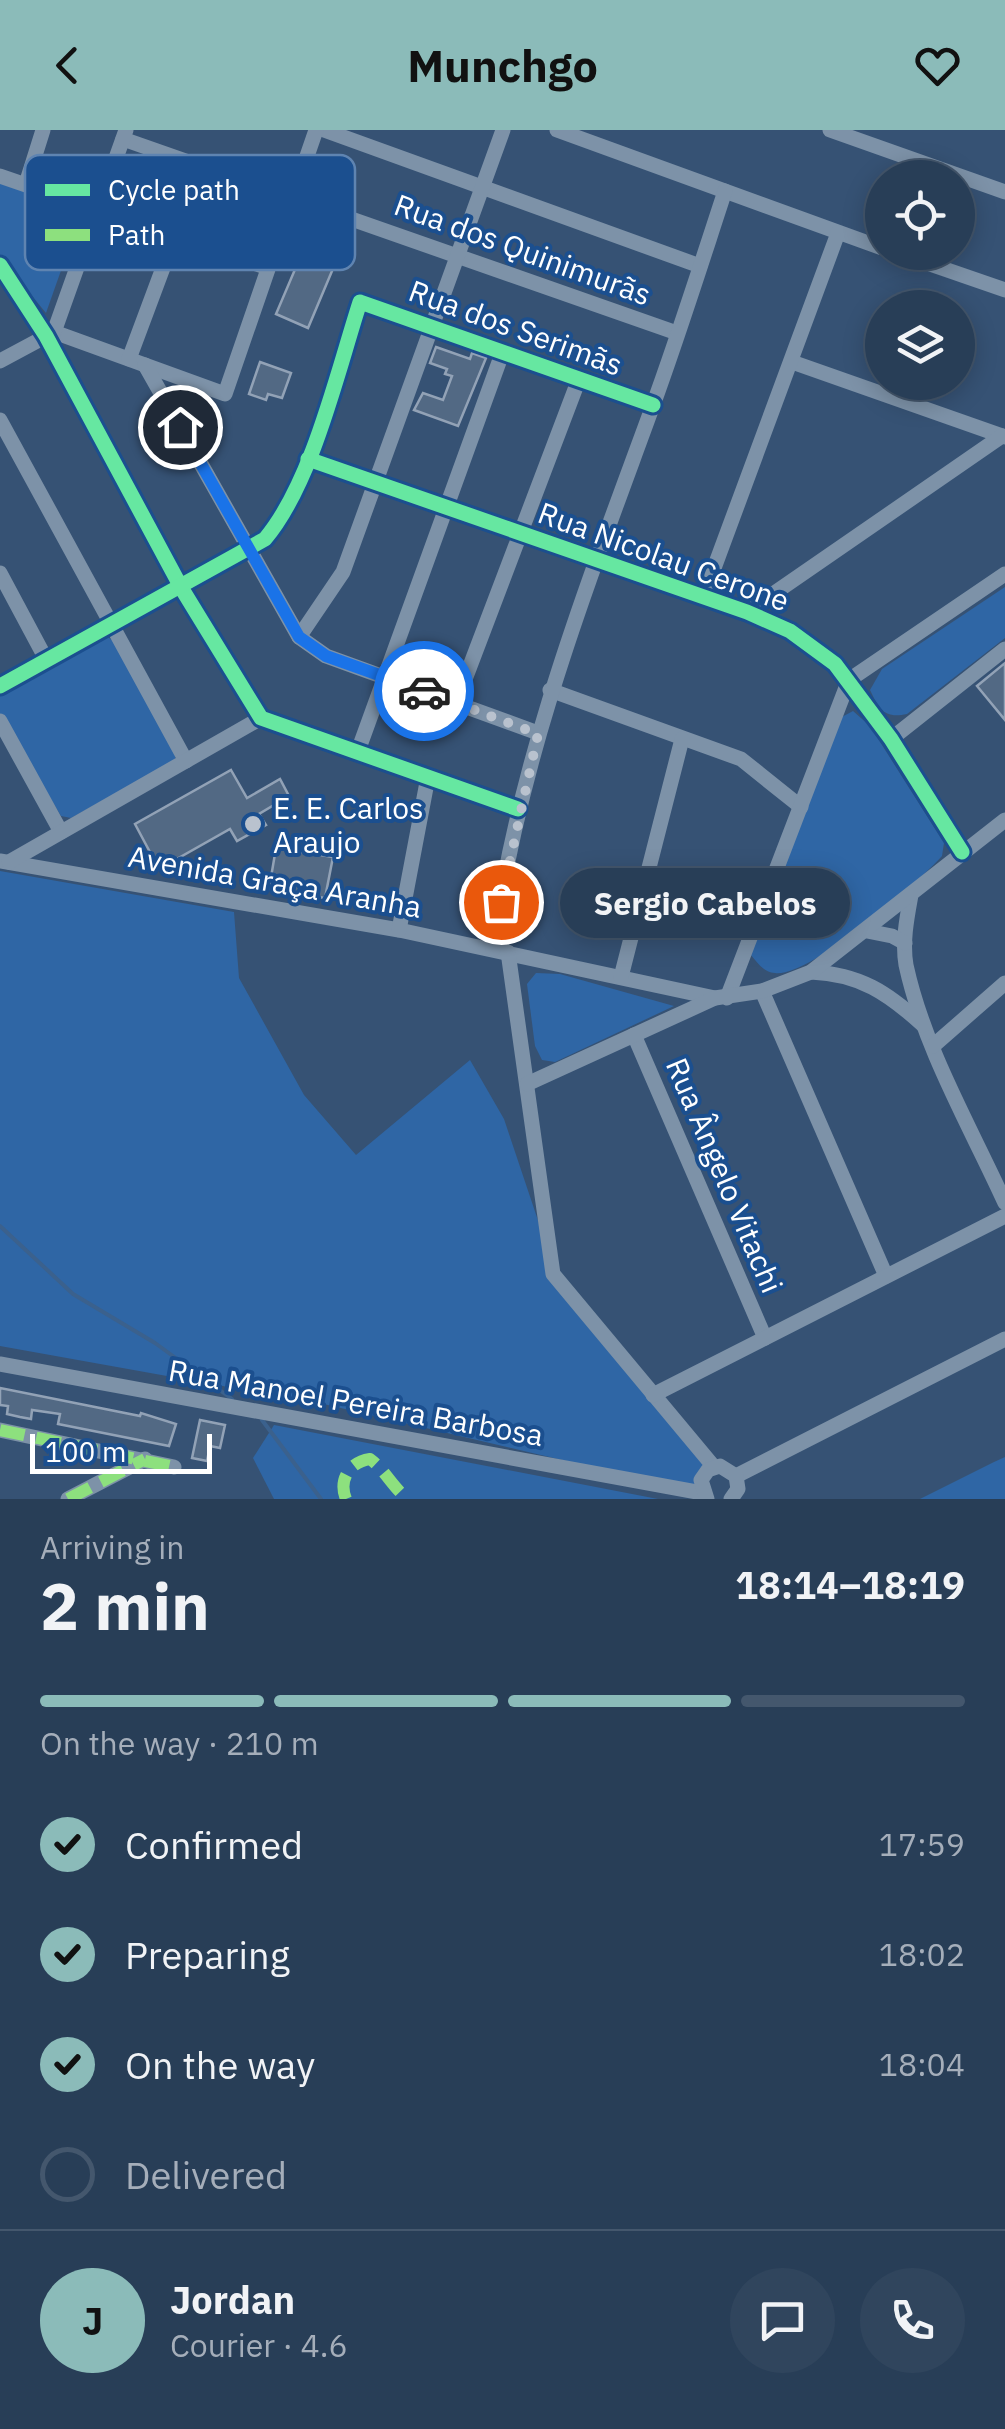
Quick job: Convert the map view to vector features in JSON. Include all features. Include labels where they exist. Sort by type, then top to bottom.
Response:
[{"type":"street","points":[[36,155],[44,130]]},
{"type":"street","points":[[307,155],[316,130]]},
{"type":"street","points":[[324,130],[700,266]]},
{"type":"street","points":[[299,637],[344,572],[503,130]]},
{"type":"street","points":[[557,130],[591,135],[725,192],[865,242]]},
{"type":"street","points":[[830,130],[1005,192]]},
{"type":"street","name":"Rua dos Quinimurãs","points":[[124,134],[181,155]]},
{"type":"street","points":[[0,176],[25,184]]},
{"type":"street","points":[[714,1467],[554,1274],[527,1084],[501,950],[518,810],[550,690],[654,406],[725,192]]},
{"type":"street","name":"Rua dos Quinimurãs","points":[[355,218],[678,333]]},
{"type":"street","points":[[703,598],[838,233]]},
{"type":"street","points":[[0,265],[50,334],[182,589],[261,718],[518,810]]},
{"type":"street","points":[[0,361],[50,334],[74,270]]},
{"type":"street","points":[[165,270],[137,362],[299,637],[326,656],[538,734]]},
{"type":"street","points":[[50,334],[224,394],[267,270]]},
{"type":"street","points":[[948,270],[1005,290]]},
{"type":"street","name":"Rua dos Serimãs","points":[[308,458],[360,302],[654,406]]},
{"type":"street","points":[[358,751],[388,678],[503,352]]},
{"type":"street","points":[[792,362],[1004,436]]},
{"type":"street","points":[[456,703],[579,378]]},
{"type":"street","points":[[0,420],[186,761]]},
{"type":"street","points":[[747,612],[1004,436]]},
{"type":"street","points":[[0,686],[266,540],[280,521],[308,458]]},
{"type":"street","name":"Rua Nicolau Cerone","points":[[308,458],[747,612],[815,646],[849,680],[962,852]]},
{"type":"street","points":[[0,573],[47,661]]},
{"type":"street","points":[[721,998],[849,680],[1005,574]]},
{"type":"street","points":[[890,740],[1005,650]]},
{"type":"street","points":[[550,690],[741,759],[801,807]]},
{"type":"street","points":[[4,862],[261,718]]},
{"type":"street","points":[[0,721],[61,832]]},
{"type":"street","points":[[622,977],[682,739]]},
{"type":"street","points":[[399,930],[428,777]]},
{"type":"street","points":[[527,1084],[721,998],[762,991],[811,972],[1005,820]]},
{"type":"street","name":"Avenida Graça Aranha","points":[[4,862],[399,930],[721,998]]},
{"type":"street","points":[[911,895],[904,944],[923,1025],[1005,1204]]},
{"type":"street","points":[[867,931],[904,944]]},
{"type":"street","points":[[850,944],[859,979]]},
{"type":"street","points":[[880,988],[895,981],[906,965]]},
{"type":"street","points":[[811,972],[859,979],[880,988],[923,1025]]},
{"type":"street","points":[[933,1046],[1005,983]]},
{"type":"street","points":[[762,991],[886,1276]]},
{"type":"street","name":"Rua Ângelo Vitachi","points":[[634,1035],[765,1338]]},
{"type":"street","points":[[653,1396],[1005,1216]]},
{"type":"street","points":[[736,1476],[1005,1339]]},
{"type":"street","name":"Rua Manoel Pereira Barbosa","points":[[0,1364],[705,1496]]},
{"type":"street","points":[[0,1430],[174,1467]]},
{"type":"street","points":[[68,1499],[145,1460]]},
{"type":"street","points":[[705,1496],[704,1475],[714,1467],[727,1468],[736,1476],[738,1489],[731,1499]]},
{"type":"shaded area","points":[[0,183],[25,192],[25,270],[61,270],[46,313],[0,257]]},
{"type":"shaded area","points":[[1005,587],[1005,638],[907,714],[883,711],[870,690],[882,669]]},
{"type":"shaded area","points":[[108,637],[122,648],[176,753],[175,761],[71,818],[61,816],[0,714],[0,696],[6,688],[97,638]]},
{"type":"shaded area","points":[[853,711],[870,726],[944,843],[942,856],[887,907],[836,946],[791,971],[771,972],[750,954],[840,718]]},
{"type":"shaded area","points":[[0,871],[234,912],[239,978],[304,1095],[356,1155],[470,1060],[504,1119],[559,1283],[714,1467],[702,1493],[328,1405],[0,1346]]},
{"type":"shaded area","points":[[536,973],[560,974],[674,1006],[555,1062],[542,1060],[535,1046],[527,984]]},
{"type":"shaded area","points":[[274,1425],[658,1499],[274,1499],[253,1458]]},
{"type":"shaded area","points":[[1005,1457],[1005,1499],[920,1499],[994,1462]]},
{"type":"building","points":[[295,270],[332,270],[308,328],[276,314]]},
{"type":"building","points":[[436,347],[470,359],[472,353],[486,358],[458,426],[414,410],[423,393],[443,400],[452,376],[445,374],[447,369],[430,363]]},
{"type":"building","points":[[260,362],[291,373],[282,398],[268,394],[266,400],[249,394]]},
{"type":"building","points":[[1005,663],[1005,720],[977,686]]},
{"type":"building","points":[[231,770],[247,798],[280,779],[289,796],[259,814],[266,825],[237,841],[230,829],[159,869],[135,824]]},
{"type":"building","points":[[276,848],[333,857],[325,898],[269,889]]},
{"type":"building","points":[[0,1388],[140,1416],[141,1413],[176,1424],[169,1446],[58,1424],[60,1414],[32,1410],[31,1419],[20,1417],[7,1414],[8,1406],[0,1405]]},
{"type":"building","points":[[200,1420],[225,1425],[220,1448],[210,1446],[207,1461],[192,1458]]},
{"type":"waterway","points":[[0,1226],[73,1294],[155,1343],[232,1399]]},
{"type":"waterway","points":[[262,1420],[321,1499]]},
{"type":"marked path","points":[[0,1430],[174,1467]]},
{"type":"marked path","points":[[68,1499],[145,1459]]},
{"type":"marked path","points":[[346,1499],[345,1478],[357,1464],[370,1459],[408,1499]]},
{"type":"cycle path","points":[[0,265],[46,336],[182,589],[261,718],[518,809]]},
{"type":"cycle path","points":[[0,686],[265,539],[282,516],[310,458],[360,302],[653,405]]},
{"type":"cycle path","points":[[308,459],[747,612],[790,631],[835,664],[891,739],[962,852]]},
{"type":"way so far","points":[[424,691],[538,734],[518,810],[501,902]]},
{"type":"place","name":"E. E. Carlos Araujo","points":[[253,824]]},
{"type":"place","name":"Sergio Cabelos","points":[[501,902]]},
{"type":"route","points":[[180,427],[299,637],[326,656],[424,691]]}]
